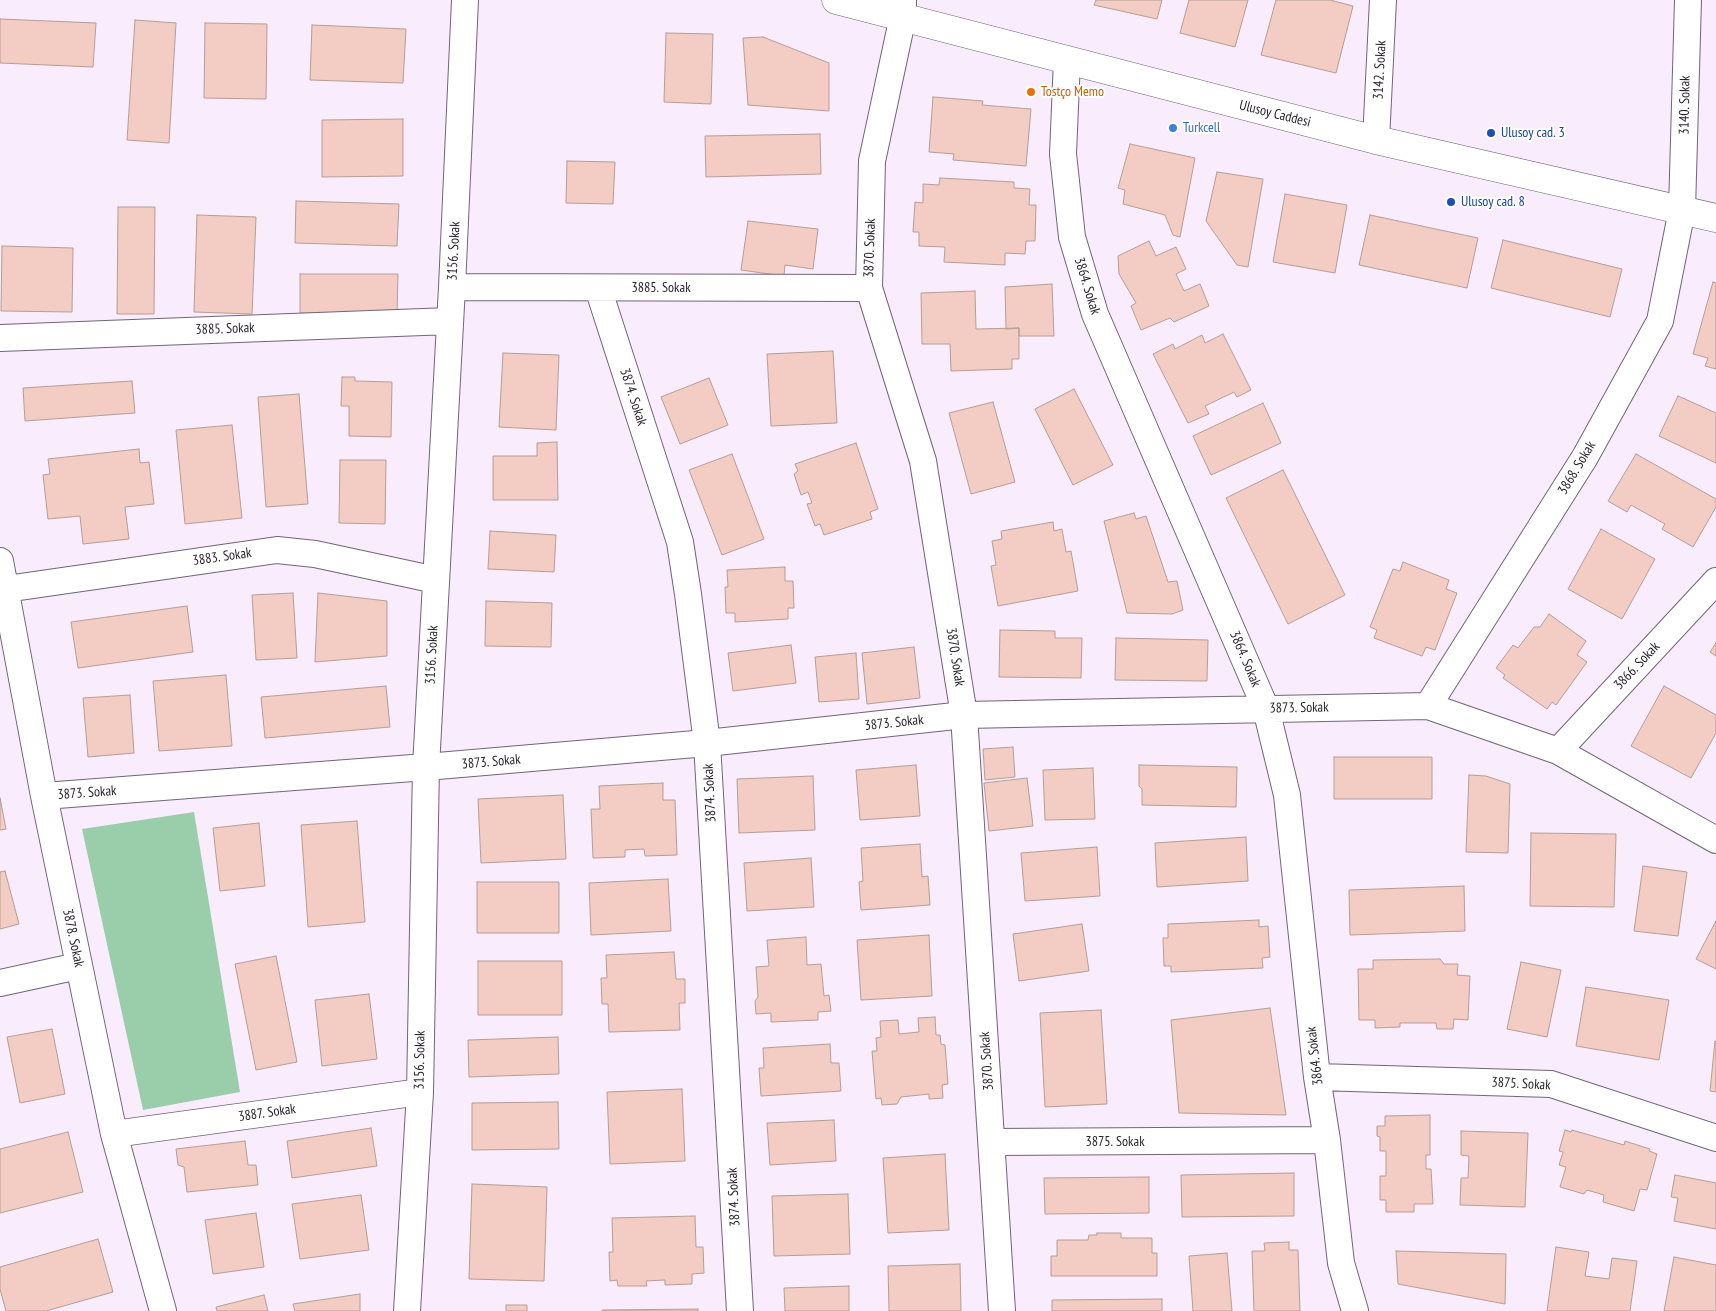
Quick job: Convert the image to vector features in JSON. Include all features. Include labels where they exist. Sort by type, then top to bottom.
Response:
[{"type":"street","name":"3156. Sokak","points":[[407,1311],[420,1092],[426,767],[452,287],[465,0]]},
{"type":"street","name":"Ulusoy Caddesi","points":[[836,0],[903,8],[1067,60],[1376,140],[1716,218]]},
{"type":"street","name":"3142. Sokak","points":[[1376,140],[1384,0]]},
{"type":"street","name":"3140. Sokak","points":[[1682,210],[1688,0]]},
{"type":"street","name":"3870. Sokak","points":[[903,8],[872,160],[869,288],[924,461],[964,715],[1002,1311]]},
{"type":"street","name":"3864. Sokak","points":[[1067,60],[1063,154],[1072,237],[1095,314],[1266,709],[1287,795],[1317,1077],[1327,1140],[1341,1263],[1355,1311]]},
{"type":"street","name":"3868. Sokak","points":[[1428,706],[1585,457],[1660,321],[1682,210]]},
{"type":"street","name":"3885. Sokak","points":[[452,287],[869,288]]},
{"type":"street","name":"3874. Sokak","points":[[598,288],[680,542],[707,743],[740,1311]]},
{"type":"street","name":"3885. Sokak","points":[[0,338],[450,321]]},
{"type":"street","name":"3883. Sokak","points":[[6,589],[277,550],[315,554],[436,580]]},
{"type":"street","name":"3878. Sokak","points":[[0,561],[44,796],[114,1134],[163,1311]]},
{"type":"street","name":"3866. Sokak","points":[[1558,750],[1716,581]]},
{"type":"street","name":"3873. Sokak","points":[[44,796],[426,767],[707,743],[964,715],[1428,706],[1558,750],[1716,840]]},
{"type":"street","points":[[0,983],[78,966]]},
{"type":"street","name":"3875. Sokak","points":[[1317,1077],[1551,1084],[1716,1138]]},
{"type":"street","name":"3887. Sokak","points":[[114,1134],[420,1092]]},
{"type":"street","name":"3875. Sokak","points":[[992,1142],[1327,1140]]},
{"type":"green space","points":[[194,812],[240,1092],[143,1110],[82,829]]},
{"type":"building","points":[[1096,0],[1162,0],[1157,19],[1094,5]]},
{"type":"building","points":[[1189,0],[1248,0],[1235,47],[1180,33]]},
{"type":"building","points":[[1276,0],[1330,0],[1353,6],[1336,73],[1261,55]]},
{"type":"building","points":[[0,19],[96,23],[93,67],[0,63]]},
{"type":"building","points":[[135,20],[176,23],[169,143],[127,140]]},
{"type":"building","points":[[205,23],[267,24],[266,99],[204,98]]},
{"type":"building","points":[[312,25],[406,29],[403,83],[310,80]]},
{"type":"building","points":[[666,33],[713,34],[711,104],[664,102]]},
{"type":"building","points":[[763,37],[829,63],[829,111],[748,105],[743,38]]},
{"type":"building","points":[[933,97],[983,101],[982,105],[1031,109],[1026,166],[953,160],[954,154],[929,152]]},
{"type":"building","points":[[403,119],[403,176],[322,177],[322,120]]},
{"type":"building","points":[[820,134],[821,174],[706,177],[705,136]]},
{"type":"building","points":[[1130,144],[1195,158],[1180,237],[1173,235],[1165,215],[1123,204],[1125,190],[1118,188]]},
{"type":"building","points":[[567,161],[615,162],[613,204],[566,203]]},
{"type":"building","points":[[1217,172],[1263,179],[1248,267],[1237,265],[1206,221]]},
{"type":"building","points":[[940,178],[1014,182],[1014,188],[1030,189],[1029,205],[1036,205],[1035,241],[1026,241],[1025,254],[1005,253],[1005,265],[944,262],[945,247],[919,246],[919,232],[913,232],[915,202],[923,203],[923,184],[939,185]]},
{"type":"building","points":[[1285,194],[1347,205],[1335,273],[1273,262]]},
{"type":"building","points":[[296,201],[399,204],[397,246],[295,243]]},
{"type":"building","points":[[118,207],[155,207],[154,314],[117,314]]},
{"type":"building","points":[[197,215],[256,217],[252,314],[194,312]]},
{"type":"building","points":[[1370,215],[1478,238],[1467,288],[1359,265]]},
{"type":"building","points":[[748,221],[818,229],[813,269],[785,265],[784,276],[741,270]]},
{"type":"building","points":[[1503,240],[1622,269],[1610,317],[1491,288]]},
{"type":"building","points":[[1149,241],[1156,256],[1176,247],[1186,269],[1176,274],[1184,291],[1200,284],[1209,306],[1174,322],[1170,318],[1141,330],[1131,306],[1136,303],[1119,274],[1118,256]]},
{"type":"building","points":[[2,246],[73,248],[72,312],[1,311]]},
{"type":"building","points":[[300,274],[398,274],[397,314],[300,313]]},
{"type":"building","points":[[1713,282],[1716,283],[1716,369],[1705,366],[1708,358],[1693,354]]},
{"type":"building","points":[[1052,284],[1054,336],[1019,336],[1019,328],[1006,329],[1005,287]]},
{"type":"building","points":[[975,291],[976,329],[1019,328],[1019,359],[1012,359],[1012,369],[951,371],[950,344],[922,344],[921,293]]},
{"type":"building","points":[[1223,334],[1251,390],[1237,397],[1234,392],[1205,406],[1209,414],[1188,423],[1153,354],[1173,344],[1175,349],[1202,335],[1205,343]]},
{"type":"building","points":[[833,351],[837,423],[771,426],[767,354]]},
{"type":"building","points":[[503,353],[559,355],[556,430],[499,427]]},
{"type":"building","points":[[342,377],[355,377],[355,381],[392,382],[391,437],[349,436],[349,406],[341,406]]},
{"type":"building","points":[[709,378],[728,425],[680,444],[661,397]]},
{"type":"building","points":[[132,381],[135,413],[25,421],[23,388]]},
{"type":"building","points":[[1074,389],[1113,465],[1073,485],[1035,409]]},
{"type":"building","points":[[299,394],[308,504],[266,507],[258,397]]},
{"type":"building","points":[[1678,396],[1716,413],[1716,463],[1659,436]]},
{"type":"building","points":[[993,402],[1015,482],[971,494],[949,413]]},
{"type":"building","points":[[1263,403],[1281,443],[1211,475],[1193,436]]},
{"type":"building","points":[[232,425],[242,518],[185,524],[176,430]]},
{"type":"building","points":[[557,442],[558,500],[493,500],[493,456],[537,456],[537,443]]},
{"type":"building","points":[[856,443],[878,509],[870,512],[872,519],[824,535],[820,524],[815,526],[807,504],[812,503],[808,492],[801,495],[794,474],[798,471],[795,464]]},
{"type":"building","points":[[139,449],[140,463],[149,462],[154,504],[125,507],[129,539],[83,544],[80,516],[48,519],[43,475],[50,474],[48,459]]},
{"type":"building","points":[[732,454],[764,539],[722,555],[689,470]]},
{"type":"building","points":[[1636,454],[1716,499],[1716,507],[1693,547],[1662,529],[1665,524],[1631,505],[1627,512],[1608,501]]},
{"type":"building","points":[[340,460],[386,460],[385,524],[339,523]]},
{"type":"building","points":[[1283,470],[1345,595],[1288,624],[1226,498]]},
{"type":"building","points":[[1134,513],[1136,519],[1146,516],[1168,582],[1177,581],[1183,610],[1172,614],[1127,613],[1104,521]]},
{"type":"building","points":[[1053,522],[1054,531],[1062,529],[1066,552],[1071,551],[1078,591],[998,606],[991,566],[996,565],[992,541],[1002,539],[1001,531]]},
{"type":"building","points":[[1601,529],[1655,559],[1622,619],[1568,589]]},
{"type":"building","points":[[490,531],[556,535],[554,572],[488,569]]},
{"type":"building","points":[[1403,562],[1449,580],[1446,589],[1457,593],[1435,650],[1426,647],[1422,656],[1374,638],[1377,630],[1370,627],[1393,569],[1400,571]]},
{"type":"building","points":[[785,567],[785,581],[793,581],[794,608],[788,608],[788,619],[735,622],[735,613],[726,613],[725,587],[728,587],[727,570]]},
{"type":"building","points":[[293,593],[297,658],[256,660],[252,595]]},
{"type":"building","points":[[318,593],[387,601],[387,656],[315,662]]},
{"type":"building","points":[[486,601],[552,603],[551,647],[485,646]]},
{"type":"building","points":[[187,606],[193,652],[78,668],[71,622]]},
{"type":"building","points":[[1549,614],[1586,641],[1577,655],[1587,662],[1556,705],[1552,702],[1547,709],[1503,678],[1505,675],[1496,668],[1513,645],[1518,648],[1534,627],[1540,627]]},
{"type":"building","points":[[1000,630],[1055,631],[1055,638],[1082,638],[1081,678],[999,677]]},
{"type":"building","points":[[1116,638],[1208,640],[1207,681],[1115,680]]},
{"type":"building","points":[[1716,643],[1716,656],[1710,652]]},
{"type":"building","points":[[791,645],[796,683],[733,691],[728,653]]},
{"type":"building","points":[[914,647],[920,698],[867,704],[862,653]]},
{"type":"building","points":[[856,653],[859,699],[819,702],[815,657]]},
{"type":"building","points":[[226,675],[232,746],[159,751],[153,681]]},
{"type":"building","points":[[386,686],[390,727],[265,738],[261,697]]},
{"type":"building","points":[[1664,686],[1716,715],[1716,733],[1691,778],[1631,746]]},
{"type":"building","points":[[130,695],[134,753],[88,757],[83,698]]},
{"type":"building","points":[[1013,747],[1015,777],[985,780],[983,749]]},
{"type":"building","points":[[1334,757],[1432,757],[1432,799],[1334,799]]},
{"type":"building","points":[[916,765],[920,816],[860,820],[856,770]]},
{"type":"building","points":[[1139,765],[1237,767],[1236,807],[1142,805],[1142,789],[1139,786]]},
{"type":"building","points":[[1093,768],[1095,819],[1045,820],[1043,770]]},
{"type":"building","points":[[1469,775],[1486,776],[1510,784],[1508,853],[1466,852]]},
{"type":"building","points":[[813,776],[815,830],[739,833],[737,779]]},
{"type":"building","points":[[1027,778],[1033,826],[989,831],[984,783]]},
{"type":"building","points":[[663,783],[663,800],[675,800],[677,855],[645,856],[644,849],[625,850],[625,857],[593,858],[591,809],[600,809],[599,786]]},
{"type":"building","points":[[563,795],[566,859],[481,863],[478,799]]},
{"type":"building","points":[[0,798],[6,829],[0,830]]},
{"type":"building","points":[[357,821],[365,922],[308,927],[301,825]]},
{"type":"building","points":[[259,823],[265,886],[220,891],[213,828]]},
{"type":"building","points":[[1531,833],[1616,834],[1614,907],[1530,906]]},
{"type":"building","points":[[1246,837],[1248,881],[1157,887],[1155,843]]},
{"type":"building","points":[[920,844],[922,877],[928,876],[930,905],[861,910],[859,882],[863,881],[861,848]]},
{"type":"building","points":[[1097,847],[1100,896],[1025,901],[1021,853]]},
{"type":"building","points":[[811,858],[814,907],[747,911],[744,863]]},
{"type":"building","points":[[1643,866],[1687,872],[1678,936],[1634,931]]},
{"type":"building","points":[[5,871],[19,924],[0,929],[0,872]]},
{"type":"building","points":[[668,879],[671,931],[591,935],[589,883]]},
{"type":"building","points":[[477,882],[559,882],[559,933],[477,933]]},
{"type":"building","points":[[1464,886],[1465,931],[1350,935],[1349,890]]},
{"type":"building","points":[[1259,920],[1259,927],[1268,926],[1270,957],[1262,958],[1263,968],[1171,972],[1171,966],[1164,966],[1163,938],[1168,938],[1168,924]]},
{"type":"building","points":[[1716,921],[1716,969],[1696,959]]},
{"type":"building","points":[[1082,924],[1089,971],[1019,981],[1013,934]]},
{"type":"building","points":[[929,935],[932,996],[861,1000],[857,940]]},
{"type":"building","points":[[806,937],[807,965],[821,964],[824,996],[829,995],[831,1011],[818,1012],[818,1020],[771,1022],[771,1013],[756,1014],[755,1001],[758,997],[756,967],[769,966],[767,940]]},
{"type":"building","points":[[674,952],[676,979],[685,979],[685,1003],[679,1003],[680,1030],[609,1032],[608,1004],[602,1004],[601,978],[607,978],[606,955]]},
{"type":"building","points":[[276,956],[297,1062],[256,1070],[235,964]]},
{"type":"building","points":[[1440,959],[1444,964],[1458,964],[1457,975],[1470,976],[1468,1020],[1454,1019],[1453,1029],[1437,1029],[1436,1023],[1400,1023],[1400,1027],[1375,1028],[1375,1020],[1359,1020],[1358,969],[1373,969],[1373,960]]},
{"type":"building","points":[[478,961],[562,961],[562,1015],[478,1015]]},
{"type":"building","points":[[1521,962],[1561,970],[1547,1037],[1507,1029]]},
{"type":"building","points":[[1586,987],[1669,1000],[1659,1060],[1576,1046]]},
{"type":"building","points":[[369,994],[377,1059],[322,1066],[315,1000]]},
{"type":"building","points":[[1270,1008],[1286,1115],[1179,1113],[1171,1020]]},
{"type":"building","points":[[1101,1010],[1107,1104],[1045,1107],[1040,1013]]},
{"type":"building","points":[[935,1017],[936,1035],[940,1035],[941,1044],[945,1045],[948,1084],[942,1085],[943,1098],[929,1099],[929,1094],[901,1097],[897,1104],[882,1105],[881,1098],[876,1099],[872,1051],[877,1051],[876,1038],[881,1037],[880,1021],[898,1020],[899,1034],[919,1032],[918,1018]]},
{"type":"building","points":[[52,1029],[65,1094],[20,1103],[7,1037]]},
{"type":"building","points":[[558,1037],[559,1074],[469,1077],[468,1040]]},
{"type":"building","points":[[1716,1042],[1716,1092],[1710,1091]]},
{"type":"building","points":[[830,1044],[831,1063],[839,1063],[841,1091],[761,1096],[759,1068],[764,1068],[763,1048]]},
{"type":"building","points":[[682,1089],[685,1161],[610,1164],[607,1092]]},
{"type":"building","points":[[558,1102],[559,1149],[472,1150],[472,1103]]},
{"type":"building","points":[[1430,1115],[1430,1155],[1426,1155],[1426,1169],[1431,1169],[1433,1204],[1414,1204],[1414,1212],[1386,1212],[1386,1200],[1380,1200],[1380,1176],[1386,1176],[1386,1151],[1380,1151],[1380,1137],[1377,1136],[1377,1126],[1385,1126],[1385,1116]]},
{"type":"building","points":[[834,1120],[836,1161],[770,1165],[767,1123]]},
{"type":"building","points":[[371,1128],[377,1166],[292,1178],[287,1141]]},
{"type":"building","points":[[1565,1130],[1571,1132],[1572,1130],[1624,1145],[1625,1141],[1650,1149],[1649,1151],[1657,1154],[1647,1190],[1640,1189],[1634,1211],[1603,1202],[1604,1195],[1587,1190],[1584,1194],[1560,1187],[1566,1167],[1559,1165],[1563,1152],[1559,1151]]},
{"type":"building","points":[[1461,1131],[1528,1133],[1525,1207],[1460,1205],[1461,1178],[1468,1178],[1469,1156],[1461,1155]]},
{"type":"building","points":[[68,1132],[83,1192],[0,1213],[0,1149]]},
{"type":"building","points":[[245,1141],[248,1165],[256,1165],[258,1185],[187,1192],[184,1167],[178,1165],[176,1149]]},
{"type":"building","points":[[945,1154],[949,1230],[888,1233],[883,1158]]},
{"type":"building","points":[[1294,1173],[1294,1216],[1182,1217],[1181,1175]]},
{"type":"building","points":[[1675,1175],[1716,1183],[1716,1229],[1674,1221],[1678,1198],[1671,1197]]},
{"type":"building","points":[[1149,1177],[1149,1213],[1045,1214],[1044,1178]]},
{"type":"building","points":[[472,1184],[547,1187],[544,1281],[469,1279]]},
{"type":"building","points":[[848,1194],[850,1254],[774,1256],[772,1196]]},
{"type":"building","points":[[361,1195],[369,1250],[300,1259],[292,1204]]},
{"type":"building","points":[[256,1213],[264,1267],[213,1274],[205,1220]]},
{"type":"building","points":[[695,1216],[696,1247],[703,1247],[704,1273],[692,1274],[692,1284],[665,1285],[665,1280],[646,1281],[647,1286],[618,1286],[617,1280],[610,1281],[609,1252],[613,1252],[612,1218]]},
{"type":"building","points":[[1097,1233],[1121,1233],[1121,1238],[1152,1238],[1152,1253],[1157,1253],[1157,1276],[1051,1276],[1051,1256],[1057,1256],[1057,1240],[1088,1240],[1089,1235],[1097,1235]]},
{"type":"building","points":[[98,1239],[113,1292],[46,1311],[6,1311],[0,1289],[0,1267]]},
{"type":"building","points":[[1289,1242],[1289,1250],[1298,1250],[1300,1311],[1254,1311],[1252,1251],[1265,1251],[1264,1243]]},
{"type":"building","points":[[1556,1247],[1589,1252],[1585,1276],[1609,1279],[1612,1258],[1637,1261],[1630,1311],[1547,1311]]},
{"type":"building","points":[[1396,1251],[1506,1254],[1505,1304],[1398,1284]]},
{"type":"building","points":[[1227,1253],[1232,1311],[1193,1311],[1189,1256]]},
{"type":"building","points":[[1674,1257],[1716,1265],[1716,1311],[1664,1311]]},
{"type":"building","points":[[960,1264],[961,1311],[889,1311],[888,1266]]},
{"type":"building","points":[[849,1286],[849,1311],[785,1311],[784,1288]]},
{"type":"building","points":[[360,1294],[360,1311],[295,1311],[293,1304]]},
{"type":"building","points":[[264,1295],[268,1311],[217,1311],[216,1307]]},
{"type":"building","points":[[1162,1299],[1162,1311],[1052,1311],[1052,1300]]},
{"type":"building","points":[[506,1305],[527,1305],[527,1311],[506,1311]]},
{"type":"building","points":[[698,1309],[698,1311],[602,1311],[602,1310]]},
{"type":"place","name":"Tostço Memo","points":[[1031,92]]},
{"type":"place","name":"Turkcell","points":[[1173,128]]},
{"type":"place","name":"Ulusoy cad. 3","points":[[1491,133]]},
{"type":"place","name":"Ulusoy cad. 8","points":[[1451,202]]}]
